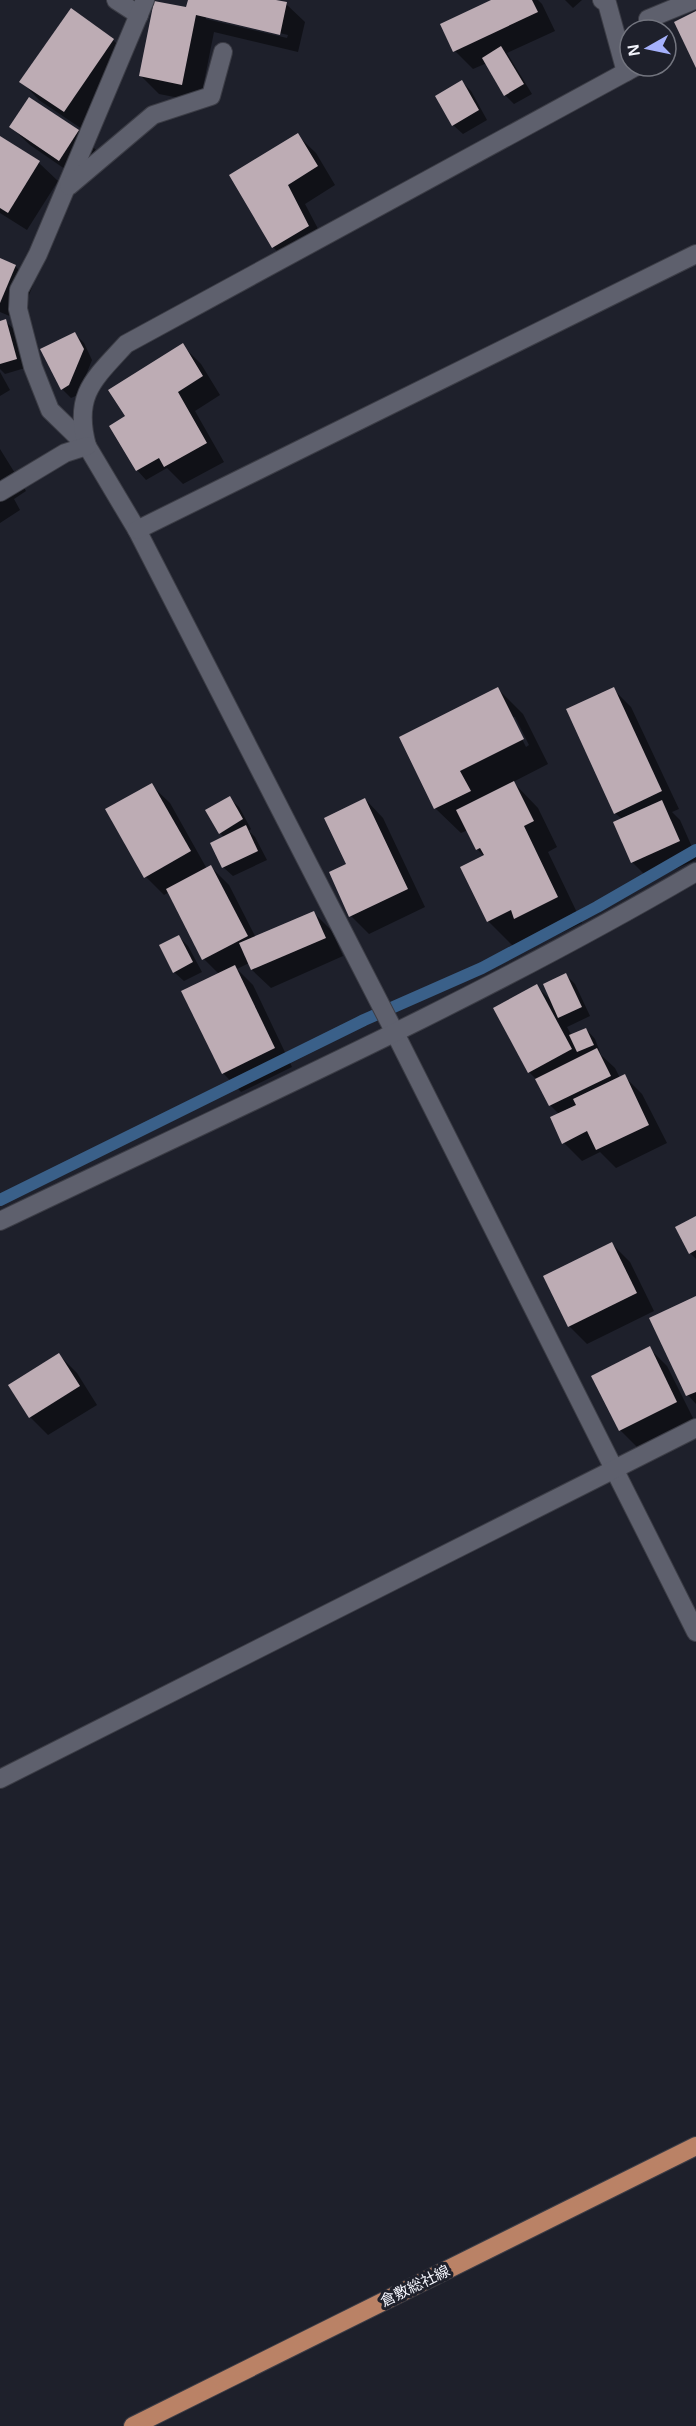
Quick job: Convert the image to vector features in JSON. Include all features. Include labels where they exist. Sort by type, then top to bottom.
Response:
[{"type":"main road","name":"倉敷総社線","points":[[134,2426],[696,2146]]},
{"type":"street","points":[[116,0],[142,7],[38,254],[19,290],[18,309],[33,367],[50,410],[87,446],[137,530],[696,1632]]},
{"type":"street","points":[[602,0],[607,3],[618,33]]},
{"type":"street","points":[[650,18],[694,0]]},
{"type":"street","points":[[66,189],[153,115],[211,96],[223,52]]},
{"type":"street","points":[[87,446],[82,428],[86,392],[126,344],[618,76]]},
{"type":"street","points":[[137,530],[696,254]]},
{"type":"street","points":[[0,492],[65,453],[87,446]]},
{"type":"street","points":[[0,1221],[387,1019],[615,919],[696,872]]},
{"type":"street","points":[[0,1779],[696,1428]]},
{"type":"building","points":[[188,0],[287,2],[280,35],[196,15],[182,85],[139,76],[154,1],[186,7]]},
{"type":"building","points":[[491,0],[532,0],[538,12],[453,52],[440,24]]},
{"type":"building","points":[[71,8],[114,39],[64,112],[19,82]]},
{"type":"building","points":[[696,11],[696,68],[678,30],[678,20]]},
{"type":"building","points":[[501,46],[524,84],[504,96],[482,58]]},
{"type":"building","points":[[462,80],[479,110],[452,126],[435,96]]},
{"type":"building","points":[[29,97],[79,130],[59,161],[9,127]]},
{"type":"building","points":[[298,133],[318,166],[288,185],[309,226],[272,248],[229,175]]},
{"type":"building","points":[[0,136],[40,161],[8,213],[0,208]]},
{"type":"building","points":[[0,258],[16,265],[0,303]]},
{"type":"building","points":[[6,319],[17,359],[0,364],[0,321]]},
{"type":"building","points":[[75,332],[84,349],[69,385],[61,390],[40,349]]},
{"type":"building","points":[[183,343],[203,376],[178,392],[207,443],[164,467],[159,458],[136,471],[109,426],[125,416],[108,390]]},
{"type":"building","points":[[498,687],[524,739],[460,771],[471,791],[434,809],[399,737]]},
{"type":"building","points":[[614,687],[662,791],[614,814],[566,709]]},
{"type":"building","points":[[514,781],[534,821],[524,826],[558,897],[514,919],[511,910],[487,922],[460,867],[484,855],[480,848],[476,850],[456,810]]},
{"type":"building","points":[[152,783],[191,851],[144,878],[105,809]]},
{"type":"building","points":[[230,796],[243,819],[219,834],[205,810]]},
{"type":"building","points":[[365,798],[408,889],[349,917],[329,872],[346,864],[324,818]]},
{"type":"building","points":[[662,800],[680,841],[631,863],[613,822]]},
{"type":"building","points":[[246,825],[258,851],[222,868],[210,843]]},
{"type":"building","points":[[211,865],[248,936],[202,960],[166,889]]},
{"type":"building","points":[[314,911],[326,938],[251,970],[239,943]]},
{"type":"building","points":[[179,935],[193,962],[173,973],[159,945]]},
{"type":"building","points":[[235,965],[275,1048],[222,1074],[181,991]]},
{"type":"building","points":[[566,973],[582,1007],[558,1018],[543,984]]},
{"type":"building","points":[[537,984],[572,1049],[528,1073],[493,1008]]},
{"type":"building","points":[[586,1028],[594,1045],[577,1052],[569,1035]]},
{"type":"building","points":[[597,1048],[611,1076],[549,1106],[535,1079]]},
{"type":"building","points":[[625,1074],[649,1125],[596,1150],[587,1131],[562,1144],[550,1117],[576,1105],[573,1099]]},
{"type":"building","points":[[696,1216],[696,1250],[689,1254],[675,1227]]},
{"type":"building","points":[[612,1242],[637,1293],[568,1327],[543,1276]]},
{"type":"building","points":[[696,1296],[696,1392],[686,1396],[649,1318]]},
{"type":"building","points":[[650,1346],[677,1402],[619,1431],[591,1376]]},
{"type":"building","points":[[59,1353],[80,1386],[29,1418],[8,1385]]},
{"type":"waterway","points":[[0,1200],[364,1020],[482,968],[597,907],[696,850]]}]
